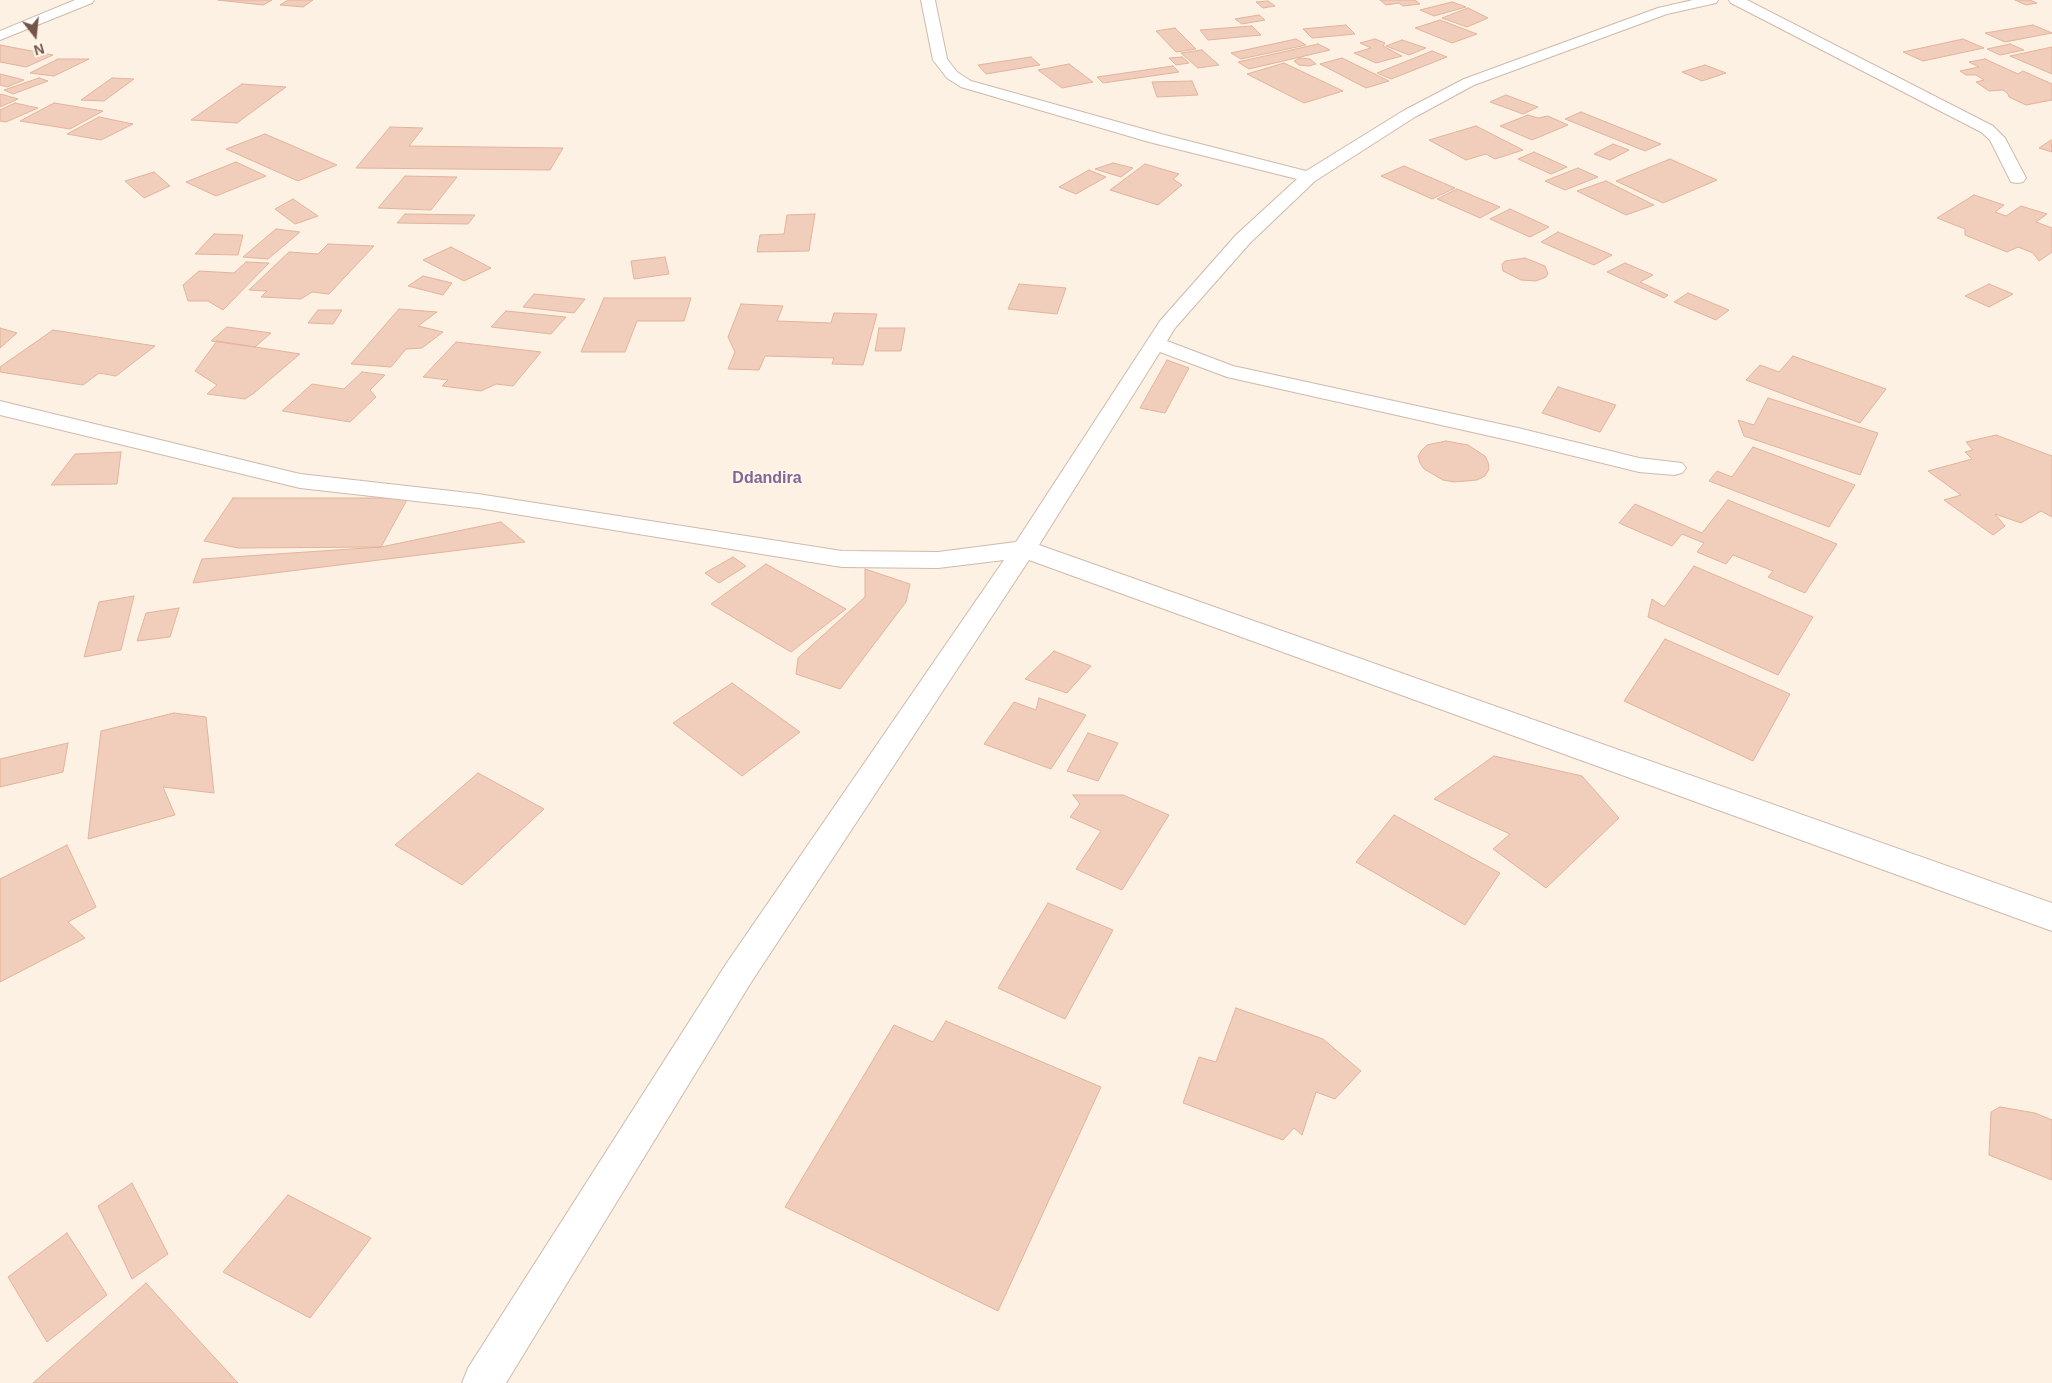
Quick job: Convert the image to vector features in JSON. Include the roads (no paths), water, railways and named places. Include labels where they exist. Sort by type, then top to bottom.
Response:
[{"type":"street","points":[[1,35],[87,0]]},
{"type":"street","points":[[928,0],[940,60],[952,75],[966,84],[1155,138],[1309,177]]},
{"type":"street","points":[[483,1383],[738,974],[1024,549],[1155,343],[1167,325],[1243,238],[1309,177],[1408,114],[1469,82],[1663,11],[1711,0]]},
{"type":"street","points":[[1736,0],[1988,129],[1997,138],[2017,178]]},
{"type":"street","points":[[1155,343],[1226,371],[1518,435],[1639,465],[1674,468]]},
{"type":"street","points":[[0,408],[300,481],[478,501],[842,559],[938,560],[1024,549],[2052,917]]},
{"type":"district","name":"Ddandira","points":[[767,479]]}]
